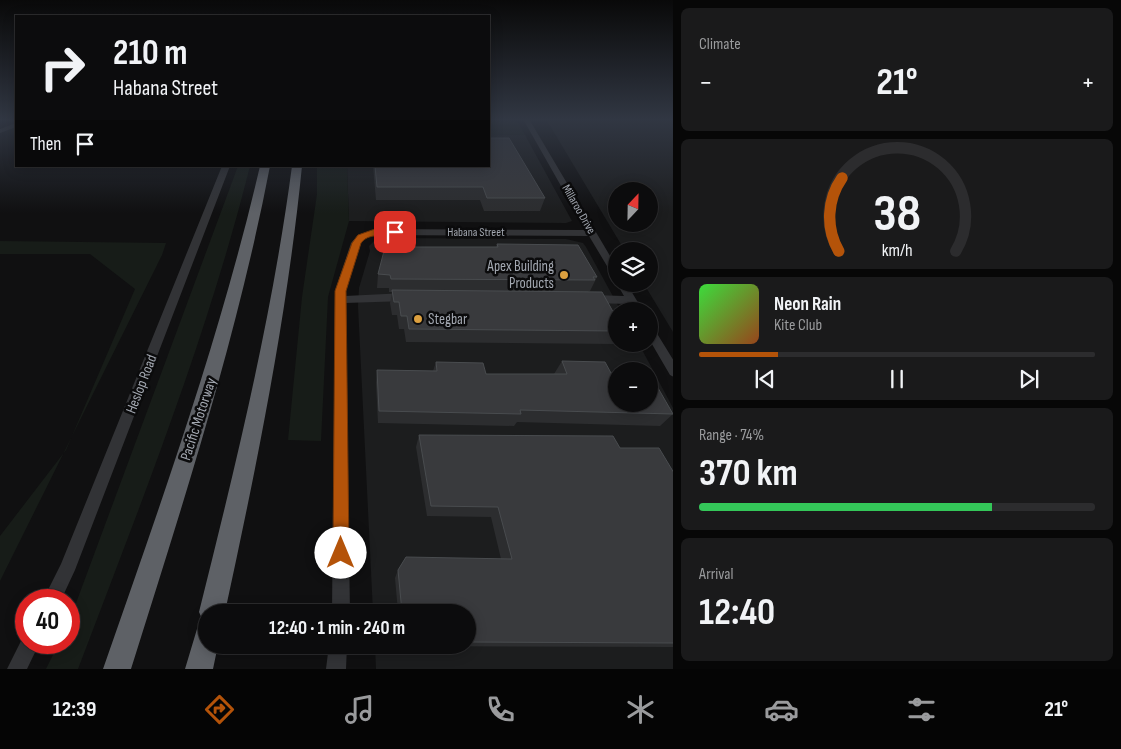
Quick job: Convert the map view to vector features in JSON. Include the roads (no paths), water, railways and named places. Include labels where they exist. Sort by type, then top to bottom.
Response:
[{"type":"highway","name":"Pacific Motorway","points":[[117,669],[218,357],[245,260],[265,167]]},
{"type":"highway","points":[[214,604],[276,323],[297,167]]},
{"type":"highway","points":[[199,669],[202,654]]},
{"type":"street","name":"Millaroo Drive","points":[[544,150],[608,260]]},
{"type":"street","name":"Heslop Road","points":[[58,589],[126,424],[226,167]]},
{"type":"street","name":"Habana Street","points":[[340,300],[340,291],[356,243],[361,237],[375,232],[592,233]]},
{"type":"street","points":[[627,292],[632,300]]},
{"type":"street","points":[[341,604],[340,300],[417,297]]},
{"type":"street","points":[[584,299],[632,300]]},
{"type":"street","points":[[658,345],[673,370]]},
{"type":"street","points":[[17,669],[25,654]]},
{"type":"street","points":[[336,669],[337,654]]},
{"type":"place","name":"Apex Building Products","points":[[564,275]]},
{"type":"place","name":"Stegbar","points":[[418,319]]}]
